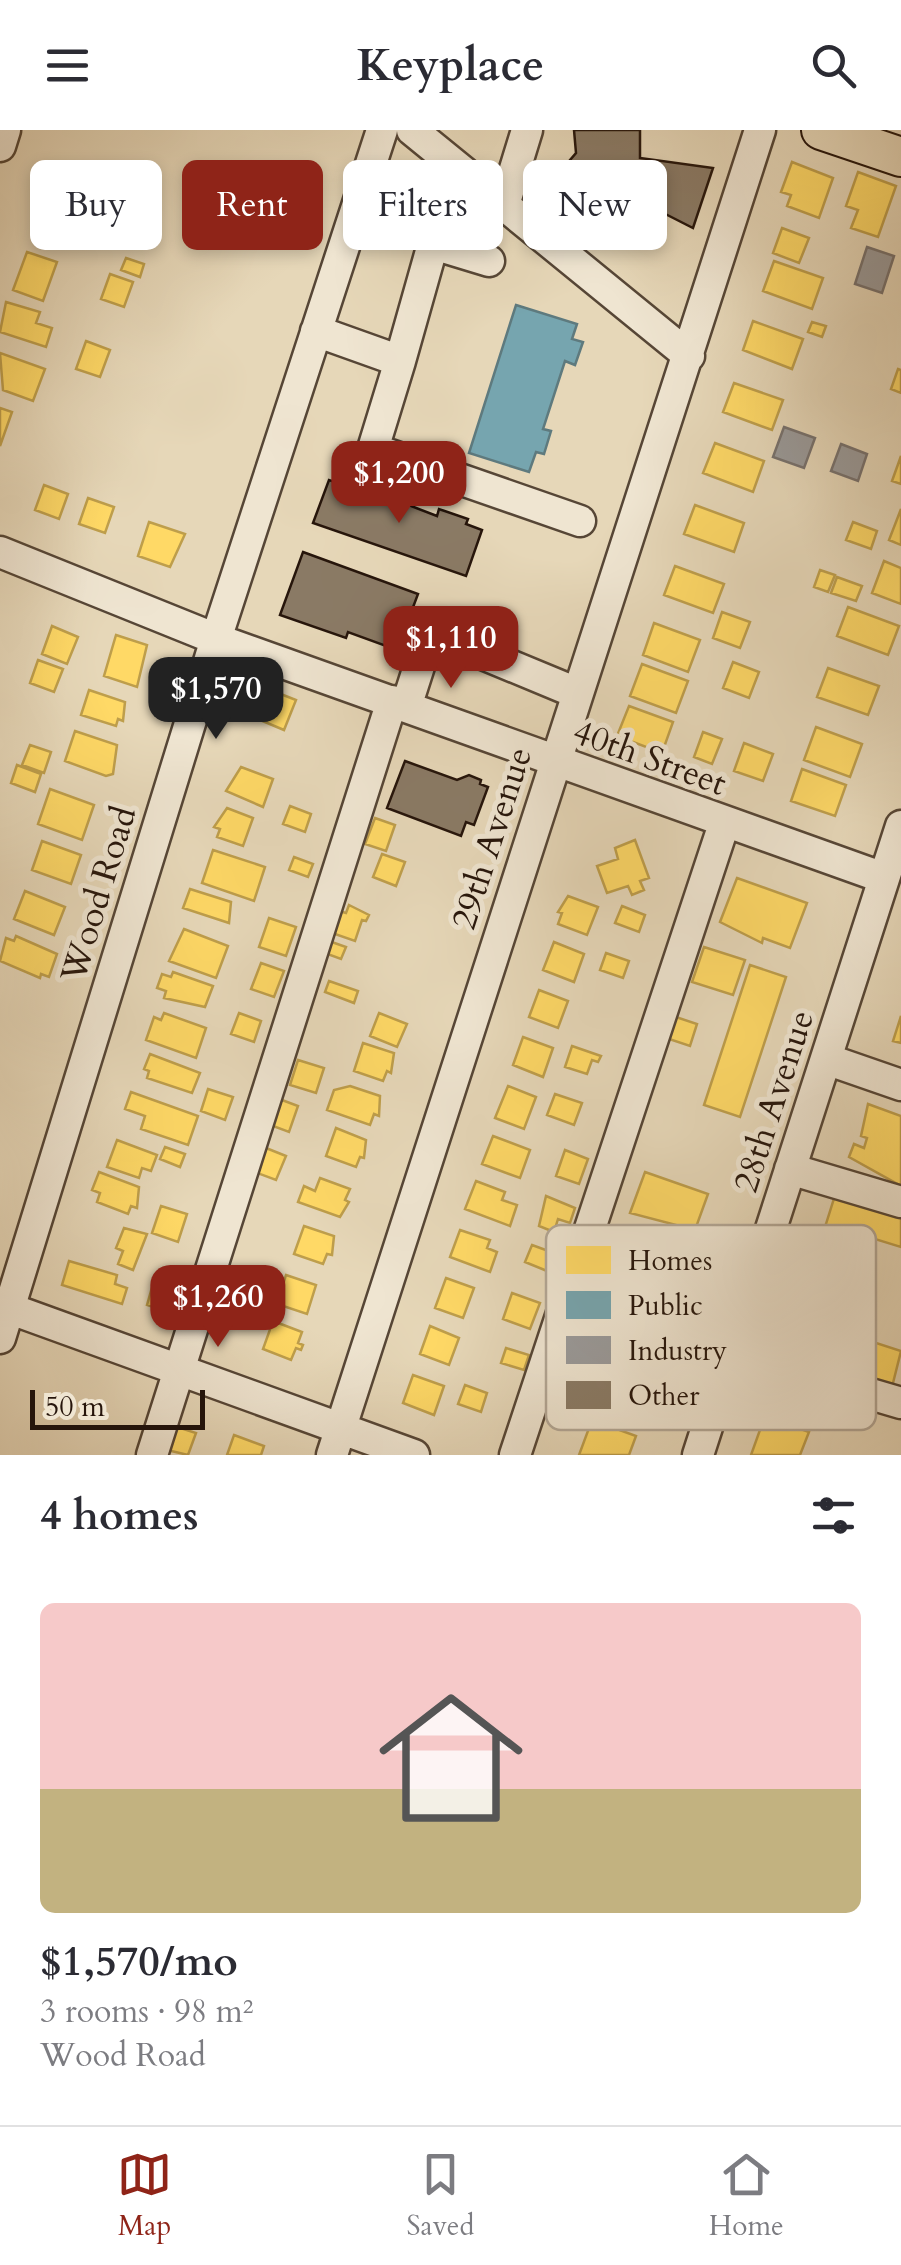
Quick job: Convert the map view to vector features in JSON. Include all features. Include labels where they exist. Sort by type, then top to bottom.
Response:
[{"type":"main road","points":[[821,130],[901,157]]},
{"type":"street","points":[[0,146],[5,130]]},
{"type":"street","name":"Wood Road","points":[[0,1338],[5,1306],[216,638],[382,130]]},
{"type":"street","points":[[412,130],[449,143],[504,205],[689,356]]},
{"type":"street","points":[[504,205],[527,130]]},
{"type":"street","name":"29th Avenue","points":[[337,1442],[760,130]]},
{"type":"street","points":[[489,260],[433,244],[374,449],[580,521]]},
{"type":"street","points":[[316,331],[400,361]]},
{"type":"street","name":"40th Street","points":[[0,552],[216,638],[724,824],[892,865]]},
{"type":"street","points":[[152,1455],[399,704],[430,632],[577,694]]},
{"type":"street","points":[[591,1225],[724,824]]},
{"type":"street","name":"28th Avenue","points":[[772,1225],[892,865],[901,826]]},
{"type":"street","points":[[826,1059],[901,1085]]},
{"type":"street","points":[[790,1168],[901,1202]]},
{"type":"street","points":[[5,1306],[181,1368],[337,1442],[414,1455]]},
{"type":"street","points":[[515,1455],[546,1361]]},
{"type":"street","points":[[876,1396],[901,1403]]},
{"type":"street","name":"28th Avenue","points":[[700,1455],[708,1430]]},
{"type":"building: Homes","points":[[792,162],[833,178],[819,218],[787,206],[791,195],[781,192]]},
{"type":"building: Homes","points":[[858,172],[896,186],[878,237],[851,228],[858,210],[846,206]]},
{"type":"building: Homes","points":[[782,228],[809,238],[799,263],[773,253]]},
{"type":"building: Homes","points":[[27,252],[57,262],[43,301],[13,290]]},
{"type":"building: Homes","points":[[126,258],[144,264],[140,277],[121,270]]},
{"type":"building: Homes","points":[[774,261],[823,278],[812,309],[763,291]]},
{"type":"building: Homes","points":[[110,274],[133,282],[124,307],[101,299]]},
{"type":"building: Homes","points":[[6,302],[40,312],[36,323],[52,328],[46,347],[0,332]]},
{"type":"building: Homes","points":[[753,321],[803,339],[792,369],[743,350]]},
{"type":"building: Homes","points":[[812,322],[826,326],[822,337],[808,332]]},
{"type":"building: Homes","points":[[86,341],[110,350],[100,377],[76,369]]},
{"type":"building: Homes","points":[[0,353],[45,369],[33,401],[3,390]]},
{"type":"building: Homes","points":[[898,369],[901,370],[901,393],[891,389]]},
{"type":"building: Homes","points":[[734,383],[783,400],[772,430],[723,412]]},
{"type":"building: Homes","points":[[0,408],[12,412],[0,446]]},
{"type":"building: Homes","points":[[715,443],[764,461],[753,492],[703,473]]},
{"type":"building: Homes","points":[[901,456],[901,484],[892,481]]},
{"type":"building: Homes","points":[[44,485],[68,494],[59,519],[35,510]]},
{"type":"building: Homes","points":[[88,498],[114,507],[105,533],[79,524]]},
{"type":"building: Homes","points":[[695,505],[744,523],[734,552],[684,534]]},
{"type":"building: Homes","points":[[901,509],[901,545],[889,540]]},
{"type":"building: Homes","points":[[149,522],[185,534],[170,567],[138,556]]},
{"type":"building: Homes","points":[[853,522],[877,531],[871,549],[846,540]]},
{"type":"building: Homes","points":[[884,561],[901,568],[901,604],[872,593]]},
{"type":"building: Homes","points":[[675,566],[724,584],[713,613],[664,595]]},
{"type":"building: Homes","points":[[820,570],[835,575],[828,592],[814,587]]},
{"type":"building: Homes","points":[[837,577],[862,586],[856,601],[831,593]]},
{"type":"building: Homes","points":[[848,607],[899,626],[888,655],[837,636]]},
{"type":"building: Homes","points":[[722,612],[750,622],[740,648],[713,638]]},
{"type":"building: Homes","points":[[654,623],[700,640],[688,672],[643,655]]},
{"type":"building: Homes","points":[[52,626],[78,637],[67,664],[42,654]]},
{"type":"building: Homes","points":[[116,635],[147,645],[137,687],[104,676]]},
{"type":"building: Homes","points":[[38,660],[63,669],[54,692],[30,683]]},
{"type":"building: Homes","points":[[733,662],[759,672],[749,698],[723,688]]},
{"type":"building: Homes","points":[[642,664],[688,681],[676,713],[630,696]]},
{"type":"building: Homes","points":[[828,668],[879,686],[868,715],[817,697]]},
{"type":"building: Homes","points":[[268,689],[296,700],[284,730],[260,720]]},
{"type":"building: Homes","points":[[89,690],[125,702],[123,721],[118,719],[116,726],[81,715]]},
{"type":"building: Homes","points":[[629,706],[673,722],[662,753],[617,736]]},
{"type":"building: Homes","points":[[816,727],[862,744],[850,777],[804,760]]},
{"type":"building: Homes","points":[[75,731],[117,745],[113,774],[106,776],[65,761]]},
{"type":"building: Homes","points":[[703,732],[722,739],[712,764],[694,757]]},
{"type":"building: Homes","points":[[744,743],[773,754],[763,781],[734,771]]},
{"type":"building: Homes","points":[[30,745],[51,752],[44,773],[22,765]]},
{"type":"building: Homes","points":[[17,765],[41,774],[35,792],[11,783]]},
{"type":"building: Homes","points":[[241,767],[273,779],[263,807],[226,791]]},
{"type":"building: Homes","points":[[802,769],[846,785],[835,816],[791,801]]},
{"type":"building: Homes","points":[[50,789],[94,805],[82,840],[38,824]]},
{"type":"building: Homes","points":[[290,806],[311,814],[305,832],[283,824]]},
{"type":"building: Homes","points":[[227,808],[253,818],[243,846],[217,837],[220,829],[214,827]]},
{"type":"building: Homes","points":[[375,818],[395,825],[386,851],[365,844]]},
{"type":"building: Homes","points":[[635,840],[649,878],[640,881],[644,890],[632,895],[628,886],[607,893],[597,866],[618,859],[615,848]]},
{"type":"building: Homes","points":[[42,841],[81,855],[71,884],[32,870]]},
{"type":"building: Homes","points":[[213,850],[265,867],[254,901],[202,883]]},
{"type":"building: Homes","points":[[382,854],[405,862],[396,886],[373,877]]},
{"type":"building: Homes","points":[[294,857],[313,864],[308,877],[289,870]]},
{"type":"building: Homes","points":[[737,878],[807,903],[790,948],[763,938],[762,943],[720,922]]},
{"type":"building: Homes","points":[[190,889],[231,902],[229,923],[183,908]]},
{"type":"building: Homes","points":[[25,891],[65,907],[54,935],[14,919]]},
{"type":"building: Homes","points":[[568,896],[598,907],[587,935],[558,924],[562,913],[558,912]]},
{"type":"building: Homes","points":[[349,905],[369,915],[366,921],[362,920],[355,941],[332,933],[339,911],[346,913]]},
{"type":"building: Homes","points":[[622,906],[645,915],[639,932],[615,923]]},
{"type":"building: Homes","points":[[269,918],[296,927],[286,956],[259,947]]},
{"type":"building: Homes","points":[[184,929],[228,946],[216,978],[169,961]]},
{"type":"building: Homes","points":[[16,936],[57,954],[49,977],[41,974],[40,978],[0,961],[6,938],[14,941]]},
{"type":"building: Homes","points":[[326,940],[346,947],[341,959],[322,952]]},
{"type":"building: Homes","points":[[554,942],[584,954],[574,982],[543,970]]},
{"type":"building: Homes","points":[[704,947],[745,960],[733,995],[692,982]]},
{"type":"building: Homes","points":[[606,953],[629,961],[623,978],[600,970]]},
{"type":"building: Homes","points":[[261,963],[284,971],[274,997],[251,989]]},
{"type":"building: Homes","points":[[750,965],[786,977],[740,1117],[704,1105]]},
{"type":"building: Homes","points":[[173,972],[213,986],[205,1007],[164,998],[166,991],[157,988],[162,974],[171,977]]},
{"type":"building: Homes","points":[[329,981],[358,991],[354,1003],[325,992]]},
{"type":"building: Homes","points":[[539,990],[568,1001],[558,1028],[529,1017]]},
{"type":"building: Homes","points":[[164,1013],[206,1028],[196,1058],[146,1040],[154,1017],[161,1020]]},
{"type":"building: Homes","points":[[239,1013],[261,1021],[254,1042],[231,1034]]},
{"type":"building: Homes","points":[[379,1013],[407,1024],[397,1047],[370,1036]]},
{"type":"building: Homes","points":[[673,1016],[697,1024],[690,1046],[666,1038]]},
{"type":"building: Homes","points":[[901,1016],[901,1043],[893,1041]]},
{"type":"building: Homes","points":[[523,1037],[553,1048],[543,1077],[513,1065]]},
{"type":"building: Homes","points":[[363,1043],[394,1053],[391,1073],[387,1071],[383,1081],[354,1071]]},
{"type":"building: Homes","points":[[572,1046],[601,1056],[598,1062],[592,1060],[587,1074],[565,1067]]},
{"type":"building: Homes","points":[[150,1054],[200,1073],[192,1093],[147,1078],[149,1071],[144,1069]]},
{"type":"building: Homes","points":[[298,1060],[324,1068],[316,1093],[290,1085]]},
{"type":"building: Homes","points":[[350,1086],[380,1096],[379,1116],[374,1114],[370,1125],[327,1110],[334,1090]]},
{"type":"building: Homes","points":[[508,1086],[536,1097],[524,1129],[495,1118]]},
{"type":"building: Homes","points":[[208,1089],[233,1097],[225,1120],[201,1111]]},
{"type":"building: Homes","points":[[131,1092],[198,1116],[188,1145],[141,1129],[145,1116],[125,1109]]},
{"type":"building: Homes","points":[[555,1094],[582,1103],[574,1125],[547,1115]]},
{"type":"building: Homes","points":[[274,1097],[298,1106],[289,1132],[265,1123]]},
{"type":"building: Homes","points":[[868,1104],[901,1116],[901,1186],[849,1157],[854,1144],[864,1148],[867,1138],[861,1136]]},
{"type":"building: Homes","points":[[336,1128],[366,1140],[364,1158],[360,1157],[356,1167],[326,1156]]},
{"type":"building: Homes","points":[[493,1136],[530,1150],[520,1178],[482,1164]]},
{"type":"building: Homes","points":[[117,1140],[157,1155],[151,1171],[142,1168],[139,1178],[107,1167]]},
{"type":"building: Homes","points":[[261,1146],[286,1156],[276,1180],[252,1171]]},
{"type":"building: Homes","points":[[165,1147],[185,1154],[180,1167],[160,1159]]},
{"type":"building: Homes","points":[[565,1150],[588,1159],[579,1184],[556,1176]]},
{"type":"building: Homes","points":[[99,1172],[139,1187],[137,1208],[131,1206],[128,1214],[97,1202],[100,1193],[92,1190]]},
{"type":"building: Homes","points":[[645,1172],[708,1194],[697,1225],[676,1225],[630,1213]]},
{"type":"building: Homes","points":[[320,1178],[350,1189],[345,1200],[349,1202],[340,1217],[298,1202],[304,1186],[315,1191]]},
{"type":"building: Homes","points":[[476,1181],[505,1192],[502,1200],[517,1205],[510,1226],[465,1209]]},
{"type":"building: Homes","points":[[837,1189],[901,1209],[901,1247],[876,1239],[876,1225],[826,1224]]},
{"type":"building: Homes","points":[[546,1196],[575,1208],[570,1223],[558,1219],[556,1225],[546,1225],[546,1229],[539,1226]]},
{"type":"building: Homes","points":[[161,1206],[187,1214],[178,1242],[152,1233]]},
{"type":"building: Homes","points":[[304,1226],[334,1236],[332,1255],[327,1254],[323,1264],[294,1254]]},
{"type":"building: Homes","points":[[124,1228],[147,1234],[133,1270],[118,1264],[123,1251],[116,1248]]},
{"type":"building: Homes","points":[[460,1230],[490,1240],[487,1248],[497,1252],[490,1272],[450,1257]]},
{"type":"building: Homes","points":[[532,1245],[546,1250],[546,1271],[525,1262]]},
{"type":"building: Homes","points":[[69,1261],[117,1275],[115,1284],[127,1288],[122,1304],[62,1285]]},
{"type":"building: Homes","points":[[286,1275],[316,1285],[307,1314],[277,1304]]},
{"type":"building: Homes","points":[[446,1278],[474,1288],[463,1318],[435,1308]]},
{"type":"building: Homes","points":[[153,1284],[188,1292],[186,1299],[181,1297],[175,1314],[147,1305]]},
{"type":"building: Homes","points":[[512,1293],[540,1303],[530,1329],[503,1319]]},
{"type":"building: Homes","points":[[273,1321],[302,1332],[298,1343],[303,1345],[301,1350],[296,1348],[291,1360],[263,1349]]},
{"type":"building: Homes","points":[[430,1326],[459,1338],[449,1365],[420,1354]]},
{"type":"building: Homes","points":[[876,1343],[901,1351],[892,1387],[876,1382]]},
{"type":"building: Homes","points":[[506,1348],[529,1355],[524,1370],[501,1363]]},
{"type":"building: Homes","points":[[413,1375],[444,1386],[434,1415],[403,1403]]},
{"type":"building: Homes","points":[[465,1385],[487,1393],[481,1412],[458,1404]]},
{"type":"building: Homes","points":[[171,1425],[196,1433],[188,1455],[163,1449]]},
{"type":"building: Homes","points":[[588,1430],[620,1430],[636,1436],[629,1455],[579,1455]]},
{"type":"building: Homes","points":[[760,1430],[809,1432],[800,1455],[751,1455]]},
{"type":"building: Homes","points":[[234,1435],[264,1446],[261,1455],[227,1455]]},
{"type":"building: Public","points":[[516,305],[577,324],[572,339],[583,342],[575,365],[565,361],[543,429],[551,431],[544,454],[536,452],[529,472],[469,453]]},
{"type":"building: Industry","points":[[867,247],[894,256],[882,293],[855,284]]},
{"type":"building: Industry","points":[[784,427],[815,438],[804,468],[773,457]]},
{"type":"building: Industry","points":[[841,444],[867,454],[858,481],[831,471]]},
{"type":"building: Other","points":[[574,130],[640,130],[640,158],[655,160],[570,160],[576,153]]},
{"type":"building: Other","points":[[667,162],[713,168],[693,228],[667,215]]},
{"type":"building: Other","points":[[350,478],[372,486],[370,493],[394,502],[397,493],[413,499],[411,506],[437,516],[439,509],[468,519],[466,524],[482,530],[466,576],[313,523],[329,480],[347,486]]},
{"type":"building: Other","points":[[303,552],[418,594],[397,650],[348,632],[346,638],[280,615]]},
{"type":"building: Other","points":[[405,761],[457,780],[469,775],[481,780],[480,784],[488,787],[474,825],[466,822],[461,836],[387,808]]}]
